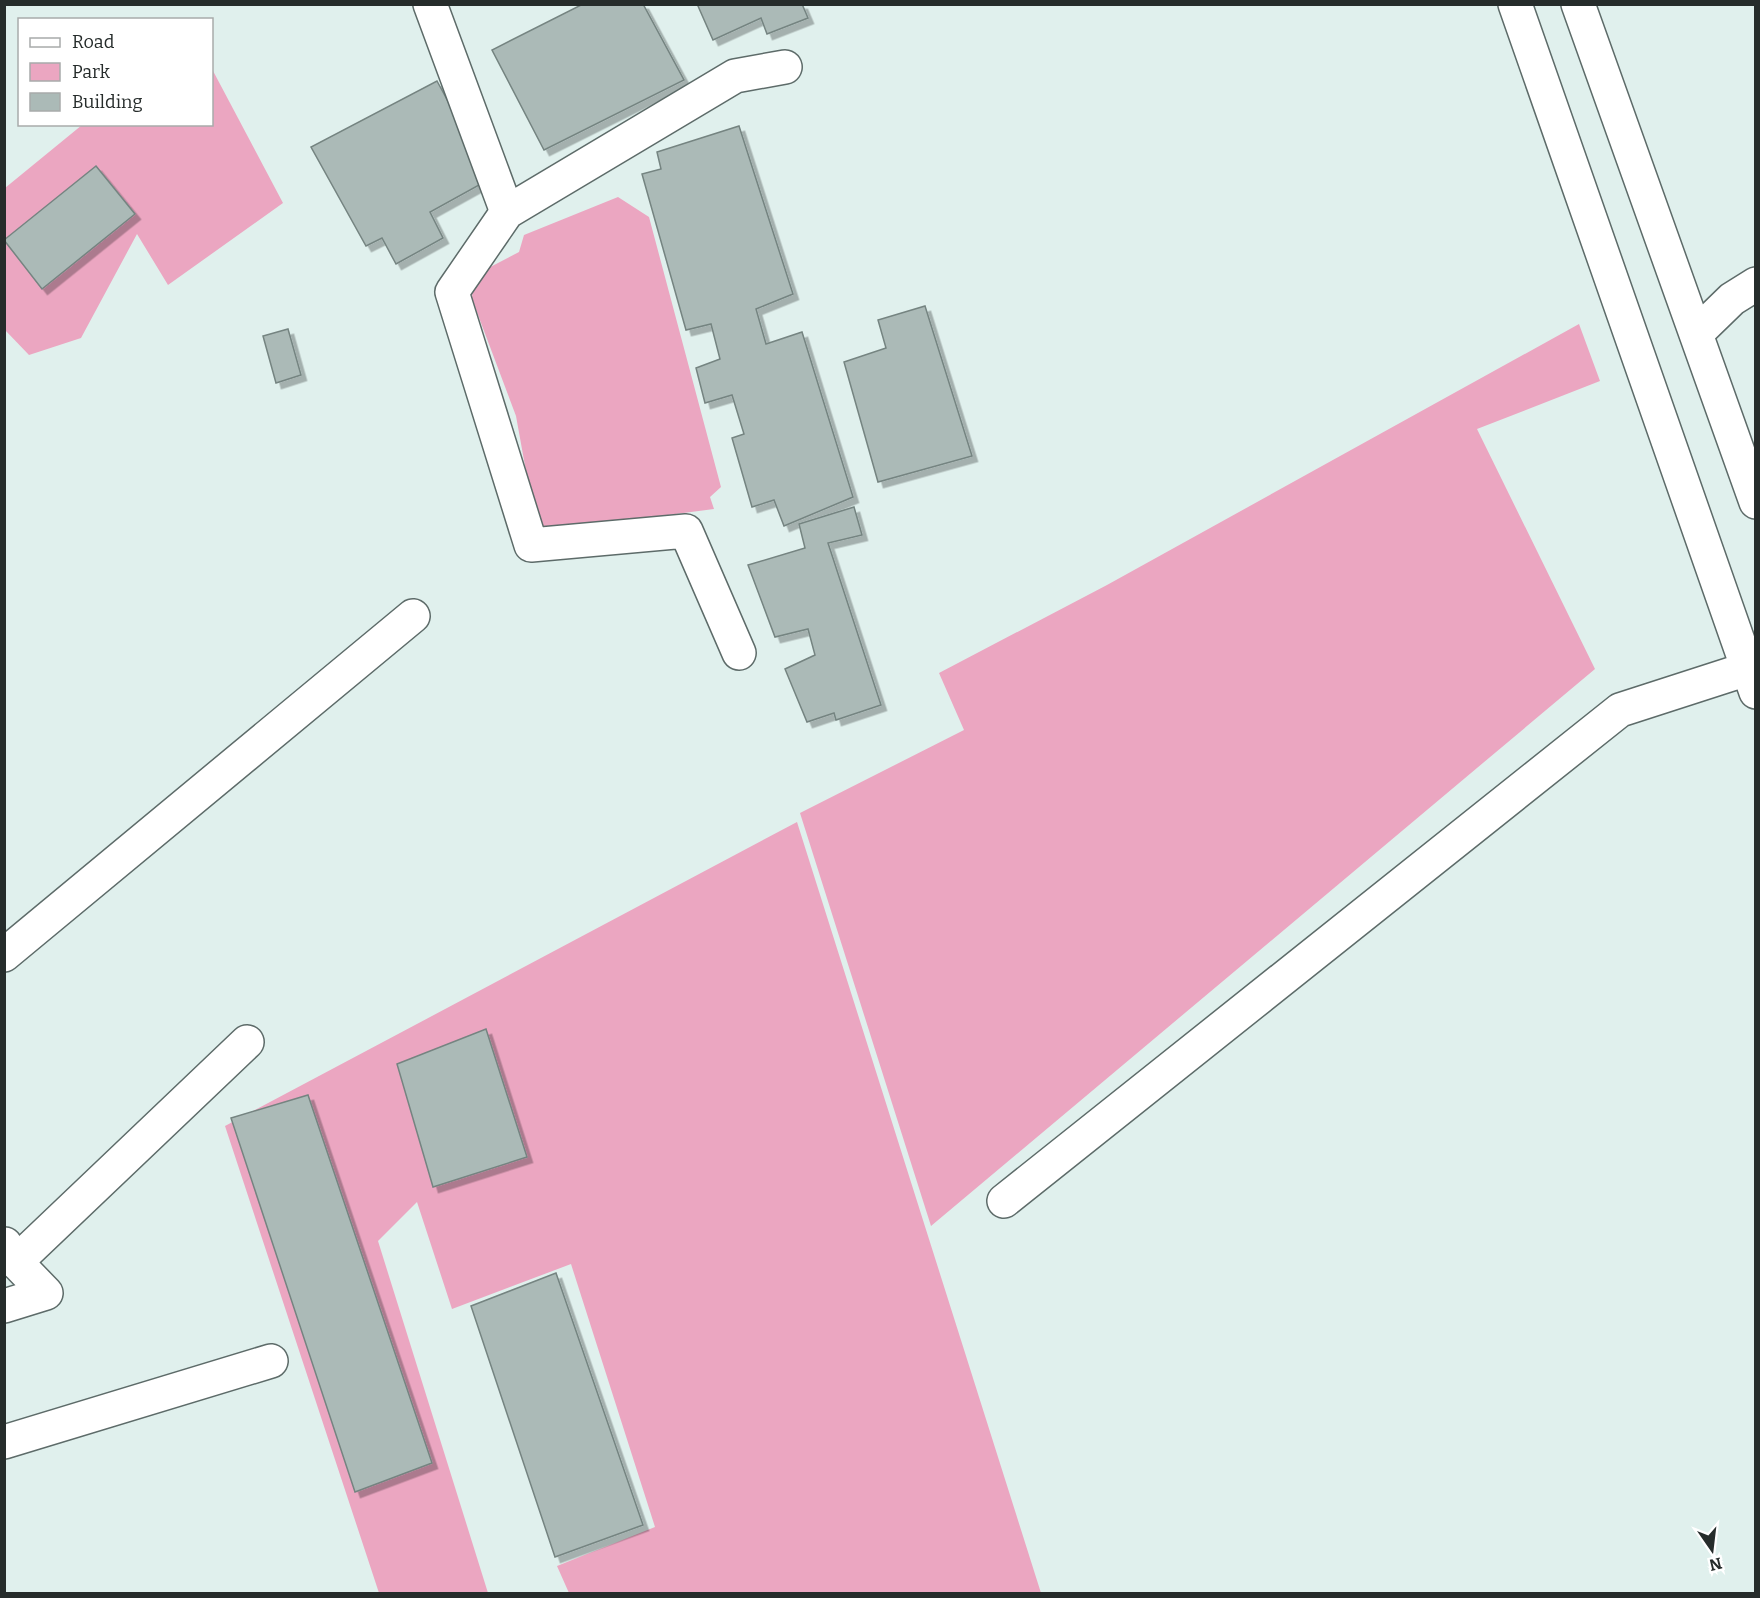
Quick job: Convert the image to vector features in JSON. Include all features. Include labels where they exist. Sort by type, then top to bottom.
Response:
[{"type":"street","points":[[430,4],[507,212]]},
{"type":"street","points":[[1004,1201],[1620,710],[1751,680],[1515,4]]},
{"type":"street","points":[[1578,4],[1697,333],[1755,502]]},
{"type":"street","points":[[739,653],[686,531],[531,545],[452,292],[507,212],[735,76],[785,67]]},
{"type":"street","points":[[1697,333],[1732,299],[1755,284]]},
{"type":"street","points":[[4,955],[413,616]]},
{"type":"street","points":[[4,1306],[46,1293],[10,1253],[247,1042]]},
{"type":"street","points":[[4,1442],[271,1361]]},
{"type":"green space","points":[[213,71],[283,203],[168,285],[137,234],[81,338],[29,355],[5,330],[5,188],[81,126],[213,126]]},
{"type":"green space","points":[[618,197],[649,217],[721,487],[710,497],[714,509],[537,532],[516,416],[472,299],[473,276],[519,252],[524,235]]},
{"type":"green space","points":[[1579,324],[1600,381],[1477,429],[1595,669],[931,1226],[800,813],[964,730],[939,673],[1107,585]]},
{"type":"green space","points":[[797,822],[1041,1593],[569,1593],[557,1566],[655,1527],[571,1264],[452,1309],[417,1202],[378,1241],[488,1593],[379,1593],[225,1126]]},
{"type":"building","points":[[583,4],[643,4],[684,80],[544,150],[492,50]]},
{"type":"building","points":[[701,4],[802,4],[808,18],[767,34],[761,18],[713,40],[698,6]]},
{"type":"building","points":[[437,81],[490,179],[430,212],[443,238],[396,264],[382,238],[366,246],[311,147]]},
{"type":"building","points":[[739,126],[793,294],[756,309],[766,344],[802,332],[853,497],[784,526],[774,500],[752,507],[732,438],[744,434],[732,395],[705,403],[696,368],[720,359],[711,324],[686,330],[642,174],[661,169],[657,152]]},
{"type":"building","points":[[96,166],[135,214],[42,289],[4,240]]},
{"type":"building","points":[[925,306],[972,456],[878,482],[844,362],[886,348],[878,320]]},
{"type":"building","points":[[288,329],[301,375],[276,383],[263,336]]},
{"type":"building","points":[[854,507],[862,535],[828,543],[881,705],[836,720],[834,713],[807,722],[785,669],[815,655],[808,629],[775,637],[748,565],[805,548],[799,524]]},
{"type":"building","points":[[486,1029],[527,1157],[433,1187],[397,1064]]},
{"type":"building","points":[[308,1095],[432,1463],[355,1492],[231,1118]]},
{"type":"building","points":[[556,1273],[643,1525],[555,1557],[471,1306]]}]
